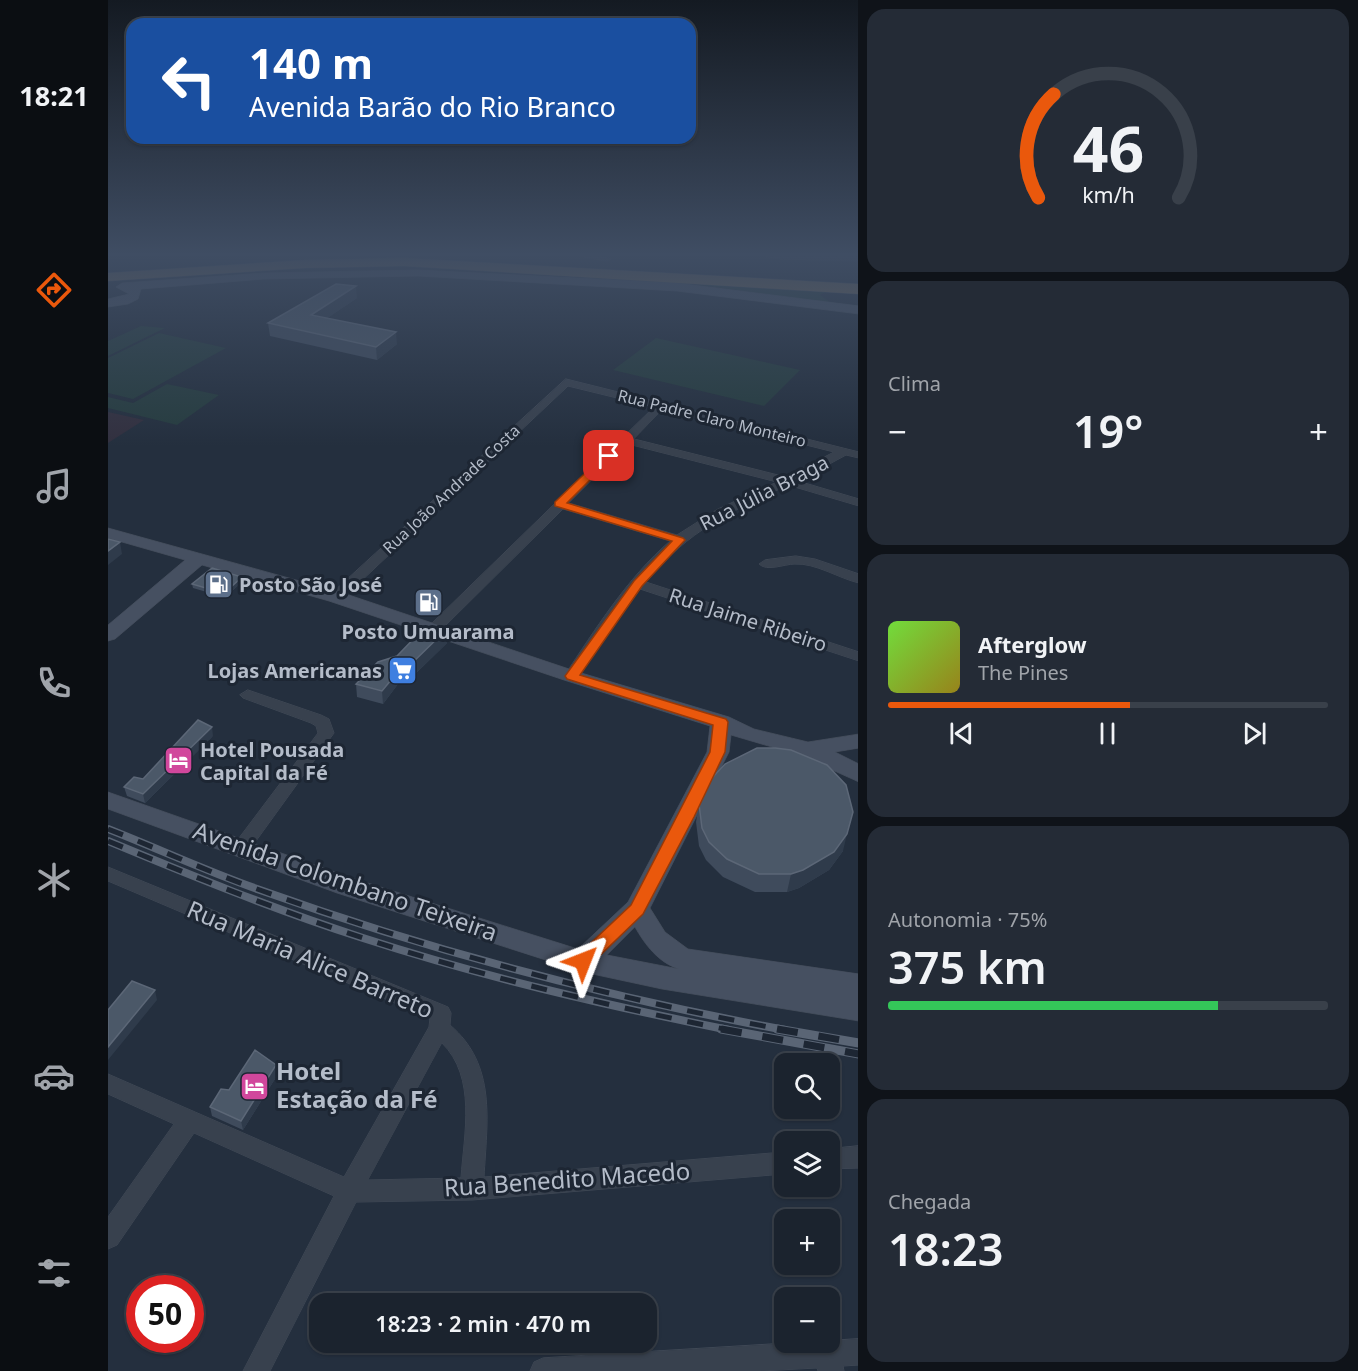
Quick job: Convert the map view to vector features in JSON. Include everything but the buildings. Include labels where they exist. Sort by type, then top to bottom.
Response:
[{"type":"main road","points":[[108,533],[336,597],[571,676],[721,722],[747,734],[806,749],[858,774]]},
{"type":"main road","points":[[108,636],[199,558]]},
{"type":"main road","points":[[583,961],[637,909],[718,752],[721,722]]},
{"type":"main road","points":[[718,752],[747,734]]},
{"type":"main road","points":[[806,749],[858,741]]},
{"type":"main road","name":"Avenida Colombano Teixeira","points":[[108,800],[346,886],[583,961],[662,978],[858,1009]]},
{"type":"main road","points":[[637,909],[656,939],[681,959],[858,986]]},
{"type":"main road","points":[[828,982],[858,972]]},
{"type":"street","name":"Rua Padre Claro Monteiro","points":[[566,382],[858,454]]},
{"type":"street","name":"Rua João Andrade Costa","points":[[336,597],[566,382]]},
{"type":"street","points":[[434,629],[661,406]]},
{"type":"street","points":[[625,440],[787,481],[858,503]]},
{"type":"street","name":"Rua Júlia Braga","points":[[571,676],[638,584],[679,540],[706,520],[844,451]]},
{"type":"street","points":[[559,504],[679,540]]},
{"type":"street","points":[[765,564],[796,560],[810,562],[858,579]]},
{"type":"street","name":"Rua Jaime Ribeiro","points":[[638,584],[858,657]]},
{"type":"street","points":[[242,847],[326,733],[323,723],[316,719],[248,695]]},
{"type":"street","name":"Rua Maria Alice Barreto","points":[[108,873],[441,1013],[440,1028],[458,1045],[473,1075],[475,1104],[472,1189]]},
{"type":"street","points":[[256,1371],[349,1191],[440,1028]]},
{"type":"street","points":[[108,1084],[349,1191]]},
{"type":"street","points":[[108,1237],[190,1120]]},
{"type":"street","points":[[840,1158],[858,1157]]},
{"type":"street","name":"Rua Benedito Macedo","points":[[349,1191],[472,1189],[774,1164]]},
{"type":"street","points":[[543,1371],[830,1362],[858,1352]]},
{"type":"shaded area","points":[[108,412],[144,420],[108,443]]},
{"type":"green space","points":[[141,326],[165,328],[108,356],[108,341]]},
{"type":"green space","points":[[159,333],[226,348],[133,399],[108,393],[108,358]]},
{"type":"green space","points":[[656,338],[800,370],[764,406],[613,370]]},
{"type":"green space","points":[[167,384],[219,395],[177,425],[108,408],[108,397],[133,403]]},
{"type":"railway","points":[[108,829],[221,876],[389,933],[520,971],[585,987],[785,1030]]},
{"type":"railway","points":[[108,841],[266,904],[408,952],[544,989],[729,1030]]},
{"type":"railway","points":[[721,1029],[858,1054]]},
{"type":"railway","points":[[777,1029],[858,1043]]},
{"type":"place","name":"Posto São José","points":[[218,585]]},
{"type":"place","name":"Posto Umuarama","points":[[428,602]]},
{"type":"place","name":"Lojas Americanas","points":[[403,671]]},
{"type":"place","name":"Hotel Pousada Capital da Fé","points":[[179,761]]},
{"type":"place","name":"Hotel Estação da Fé","points":[[255,1086]]},
{"type":"route","points":[[583,961],[637,909],[718,752],[721,722],[571,676],[638,584],[679,540],[559,504],[609,456]]}]
